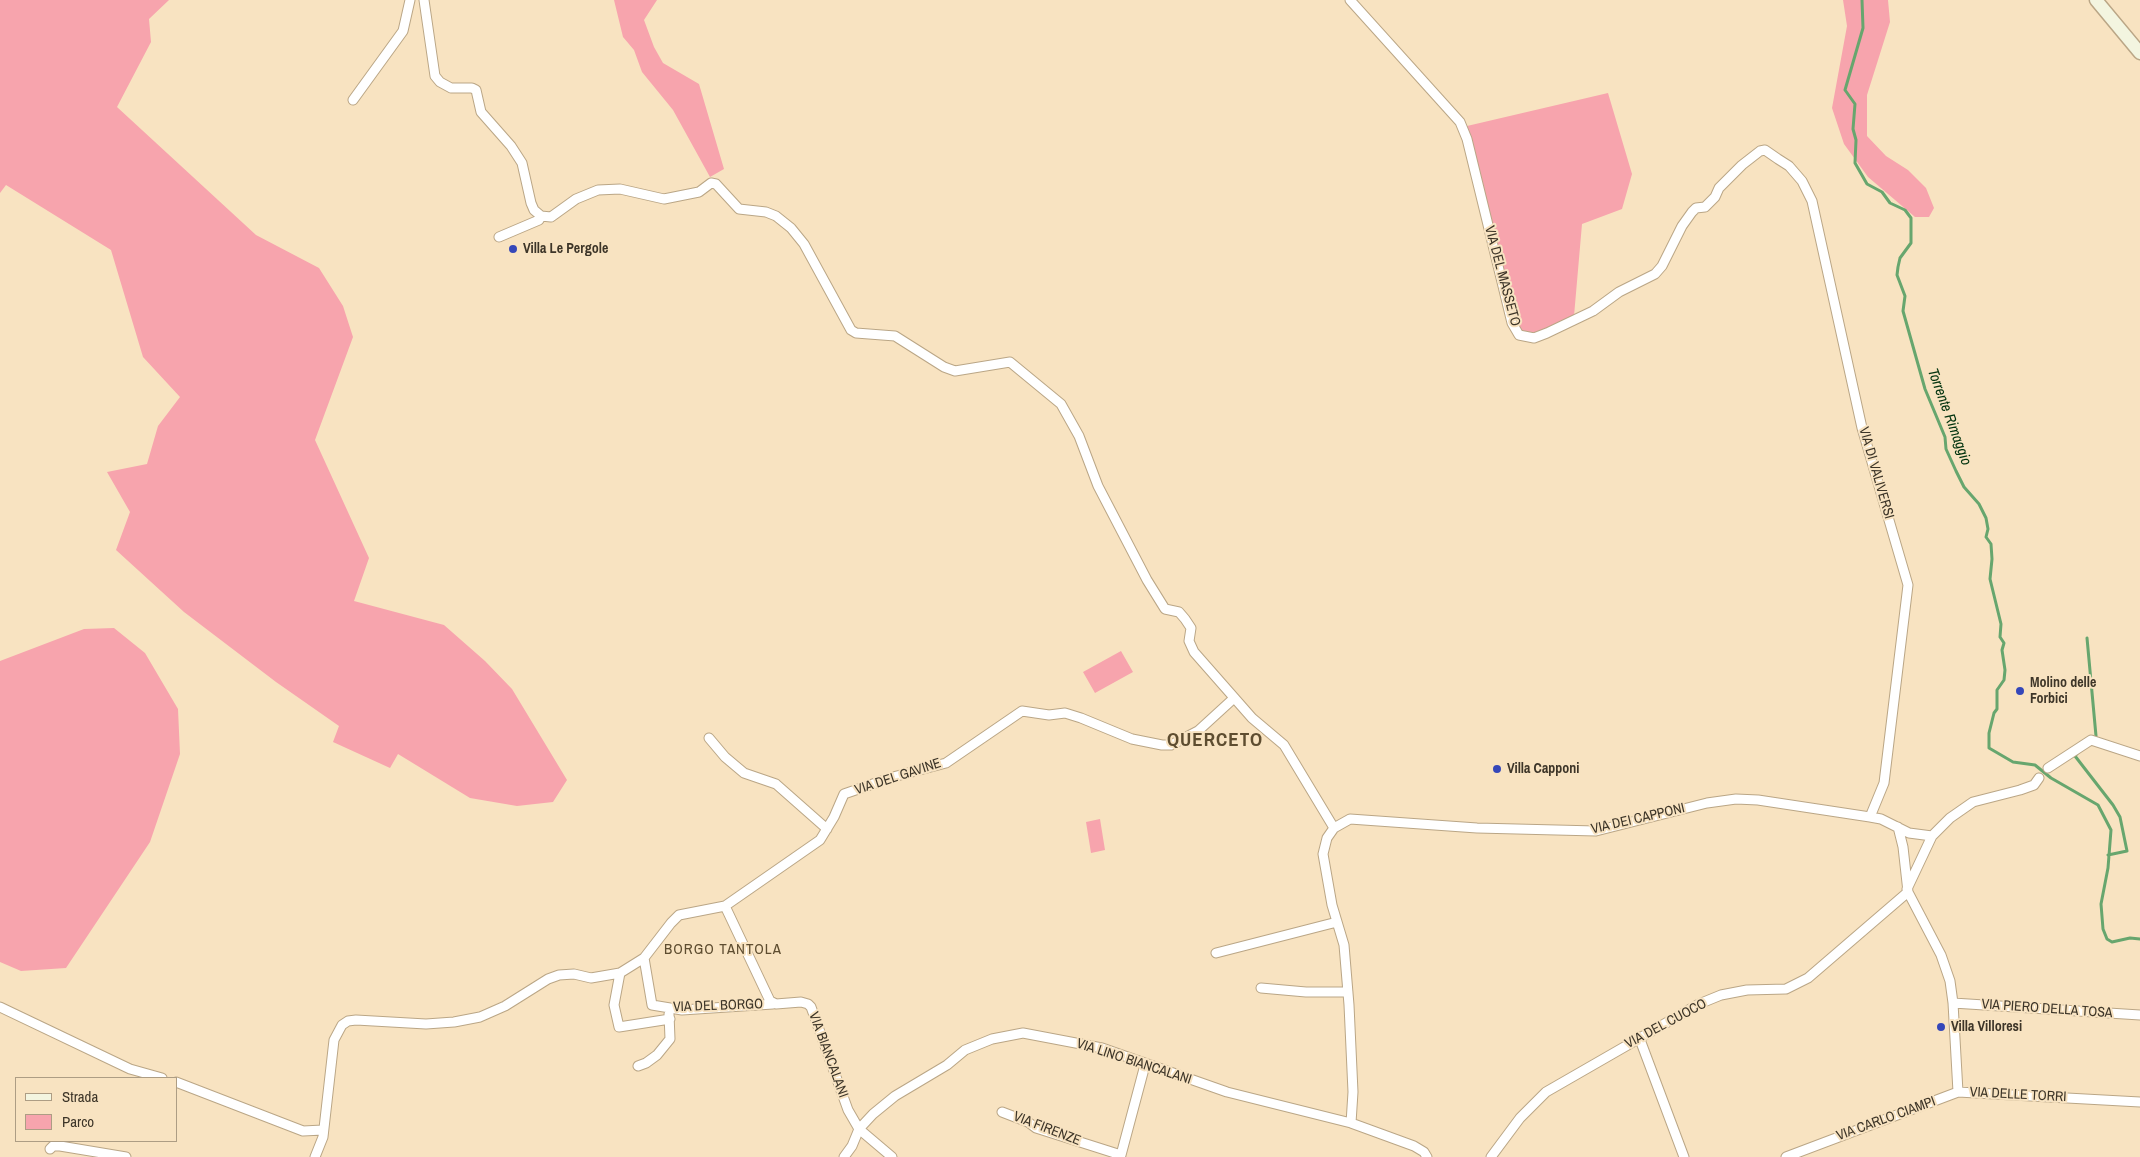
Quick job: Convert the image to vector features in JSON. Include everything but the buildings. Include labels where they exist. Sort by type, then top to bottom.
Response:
[{"type":"street","points":[[353,100],[403,31],[410,0]]},
{"type":"street","points":[[424,0],[435,76],[440,82],[451,88],[472,88],[476,90],[481,112],[511,146],[522,163],[531,203],[534,210],[541,216],[552,216],[572,202],[598,190],[620,189],[664,199],[699,192],[711,184],[716,184],[739,209],[766,212],[776,216],[791,228],[804,244],[851,330],[856,333],[895,336],[944,368],[955,372],[1010,362],[1063,407],[1079,436],[1098,486],[1147,580],[1165,609],[1179,612],[1191,628],[1189,641],[1194,652],[1252,718],[1284,745],[1334,828],[1327,838],[1324,854],[1325,872],[1344,945],[1353,1092],[1351,1123]]},
{"type":"street","name":"VIA DEL MASSETO","points":[[1350,0],[1460,122],[1467,139],[1512,323],[1519,335],[1534,338],[1547,333],[1593,311],[1618,292],[1655,274],[1662,266],[1682,226],[1692,212],[1696,208],[1705,207],[1742,165],[1763,150]]},
{"type":"street","points":[[2096,0],[2140,53]]},
{"type":"street","name":"VIA DI VALIVERSI","points":[[1763,150],[1795,172],[1812,201],[1862,428],[1908,585],[1884,783],[1870,817]]},
{"type":"street","points":[[500,238],[539,220],[541,216]]},
{"type":"street","name":"VIA DEL GAVINE","points":[[724,906],[820,840],[844,794],[893,777],[946,763],[1022,711],[1049,715],[1065,713],[1132,739],[1162,745],[1172,744],[1198,731],[1233,698]]},
{"type":"street","points":[[709,738],[725,757],[744,773],[776,784],[827,829]]},
{"type":"street","points":[[2048,768],[2091,740],[2140,756]]},
{"type":"street","points":[[1907,891],[1932,836],[1950,818],[1973,802],[2034,785],[2039,778]]},
{"type":"street","name":"VIA DEI CAPPONI","points":[[1334,828],[1350,819],[1477,828],[1596,831],[1681,809],[1736,799],[1776,802],[1881,819],[1910,833],[1932,836]]},
{"type":"street","name":"VIA DELLE TORRI","points":[[1898,827],[1904,846],[1907,891],[1941,955],[1950,982],[1954,1003],[1958,1092],[2140,1102]]},
{"type":"street","name":"VIA DEL CUOCO","points":[[1491,1157],[1520,1118],[1546,1092],[1698,1004],[1747,990],[1786,989],[1808,978],[1907,891]]},
{"type":"street","points":[[316,1157],[323,1137],[334,1040],[342,1025],[348,1021],[426,1024],[454,1022],[480,1017],[505,1006],[548,979],[559,975],[574,974],[591,978],[620,973],[644,958],[679,915],[724,906],[772,1004]]},
{"type":"street","points":[[1216,953],[1337,922]]},
{"type":"street","name":"VIA DEL BORGO","points":[[644,958],[652,1005],[682,1010],[772,1004]]},
{"type":"street","points":[[620,973],[614,1005],[620,1026],[670,1019]]},
{"type":"street","points":[[1261,988],[1306,992],[1348,992]]},
{"type":"street","name":"VIA BIANCALANI","points":[[772,1004],[801,1002],[811,1007],[848,1110],[859,1129]]},
{"type":"street","name":"VIA PIERO DELLA TOSA","points":[[1954,1003],[2140,1015]]},
{"type":"street","points":[[0,1007],[130,1069],[158,1077]]},
{"type":"street","points":[[638,1066],[657,1055],[670,1039],[669,1008]]},
{"type":"street","name":"VIA LINO BIANCALANI","points":[[844,1157],[852,1146],[859,1129],[873,1114],[896,1096],[947,1065],[965,1050],[992,1038],[1023,1033],[1068,1040],[1102,1048],[1145,1065],[1228,1092],[1351,1123],[1414,1146],[1424,1152],[1427,1157]]},
{"type":"street","points":[[1639,1037],[1684,1157]]},
{"type":"street","points":[[1122,1156],[1145,1065]]},
{"type":"street","points":[[178,1083],[303,1131],[323,1130]]},
{"type":"street","name":"VIA CARLO CIAMPI","points":[[1786,1157],[1958,1092]]},
{"type":"street","name":"VIA FIRENZE","points":[[1002,1112],[1028,1122],[1036,1128],[1122,1156]]},
{"type":"street","points":[[859,1129],[892,1157]]},
{"type":"street","points":[[50,1149],[53,1146],[60,1146],[126,1157]]},
{"type":"green space","points":[[0,0],[169,0],[149,19],[151,42],[117,107],[256,235],[319,268],[343,306],[353,337],[315,440],[369,558],[354,601],[444,625],[485,661],[512,689],[567,780],[553,802],[517,806],[470,798],[398,754],[390,768],[333,742],[339,726],[276,682],[184,612],[116,550],[130,512],[107,472],[147,464],[158,426],[180,397],[143,357],[111,250],[6,185],[0,193]]},
{"type":"green space","points":[[614,0],[657,0],[644,20],[654,47],[663,63],[699,84],[724,169],[710,177],[673,110],[642,72],[634,50],[623,37]]},
{"type":"green space","points":[[1843,0],[1888,0],[1890,22],[1867,95],[1867,136],[1886,156],[1908,170],[1926,188],[1934,208],[1929,217],[1915,217],[1868,177],[1844,144],[1832,108],[1847,26]]},
{"type":"green space","points":[[1608,93],[1632,174],[1622,209],[1582,224],[1574,316],[1536,333],[1523,332],[1515,321],[1467,126]]},
{"type":"green space","points":[[114,628],[145,653],[178,709],[180,754],[150,842],[66,968],[21,971],[0,962],[0,661],[84,629]]},
{"type":"green space","points":[[1121,651],[1133,672],[1095,693],[1083,672]]},
{"type":"green space","points":[[1100,819],[1105,850],[1091,853],[1086,822]]},
{"type":"waterway","name":"Torrente Rimaggio","points":[[1862,0],[1863,28],[1845,90],[1855,104],[1853,129],[1856,140],[1855,163],[1867,184],[1882,192],[1890,203],[1905,210],[1911,218],[1911,243],[1900,258],[1897,275],[1905,296],[1903,311],[1925,389],[1945,437],[1946,449],[1964,487],[1979,504],[1986,518],[1988,529],[1986,537],[1991,544],[1990,579],[2001,624],[2000,637],[2004,643],[2002,650],[2005,670],[2004,680],[1997,690],[1997,709],[1994,713],[1989,733],[1989,748],[2013,762],[2035,765],[2051,778],[2098,805],[2111,830],[2108,868],[2101,904],[2103,929],[2107,939],[2112,942],[2130,938],[2140,939]]},
{"type":"waterway","points":[[2087,638],[2096,736]]},
{"type":"waterway","points":[[2079,751],[2075,756],[2120,817],[2127,851],[2108,855]]},
{"type":"place","name":"Villa Le Pergole","points":[[513,249]]},
{"type":"place","name":"Molino delle Forbici","points":[[2020,691]]},
{"type":"place","name":"Villa Capponi","points":[[1497,769]]},
{"type":"place","name":"Villa Villoresi","points":[[1941,1027]]},
{"type":"district","name":"QUERCETO","points":[[1215,741]]},
{"type":"district","name":"BORGO TANTOLA","points":[[723,950]]}]
